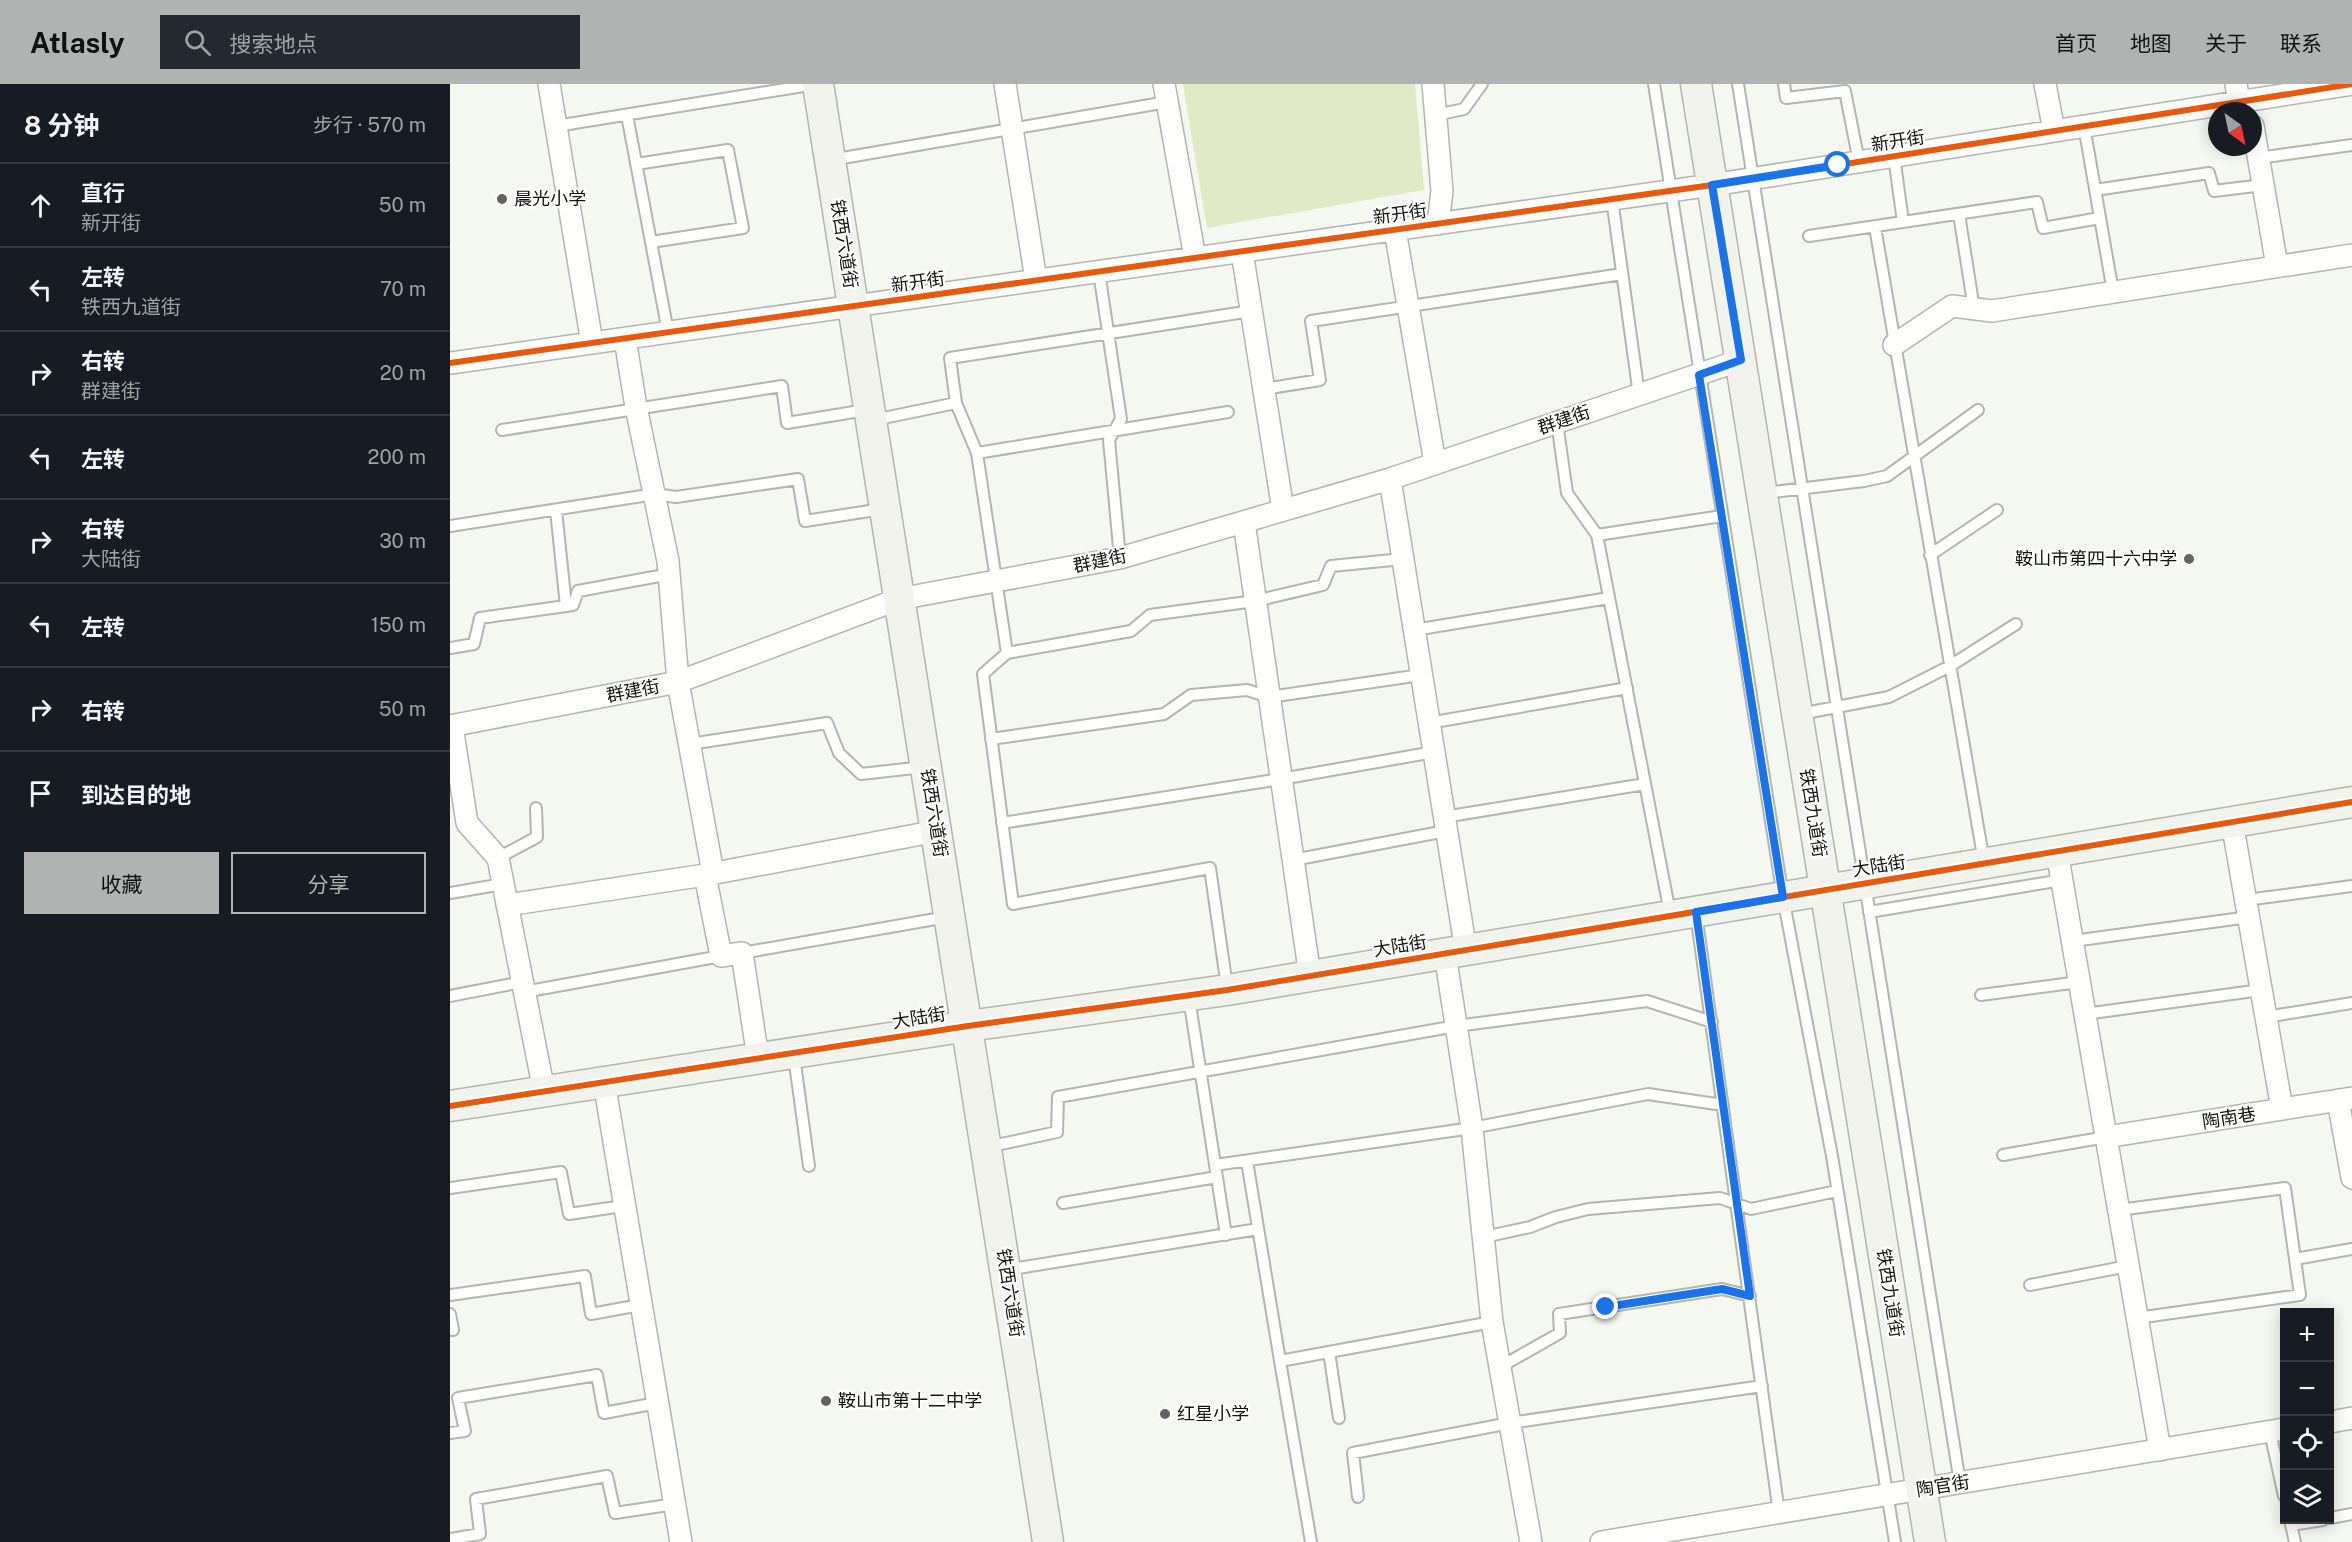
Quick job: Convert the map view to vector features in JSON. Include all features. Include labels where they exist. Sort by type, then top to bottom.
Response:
[{"type":"main road","name":"铁西六道街","points":[[817,84],[1048,1542]]},
{"type":"main road","name":"铁西九道街","points":[[1696,84],[1930,1542]]},
{"type":"main road","name":"大陆街","points":[[450,1106],[968,1026],[1189,996],[1825,890],[1867,898],[1984,864],[2060,866],[2232,822],[2352,802]]},
{"type":"street","points":[[549,84],[592,343]]},
{"type":"street","points":[[1005,84],[1036,280]]},
{"type":"street","points":[[1433,84],[1442,191],[1438,224]]},
{"type":"street","points":[[2045,84],[2054,131]]},
{"type":"street","name":"新开街","points":[[450,363],[1712,185],[2243,99],[2352,84]]},
{"type":"street","points":[[1166,93],[1195,258]]},
{"type":"street","points":[[2258,158],[2277,266]]},
{"type":"street","points":[[1395,230],[1435,463]]},
{"type":"street","points":[[1242,252],[1283,510]]},
{"type":"street","points":[[1894,345],[1952,306],[1992,311],[2352,255]]},
{"type":"street","points":[[625,339],[669,574],[678,682],[690,744],[721,956],[742,953],[758,1058]]},
{"type":"street","name":"群建街","points":[[451,726],[678,682],[899,599],[1120,558],[1390,479],[1741,360]]},
{"type":"street","points":[[1390,479],[1445,824],[1455,952],[1456,1026],[1472,1128],[1492,1322],[1531,1542]]},
{"type":"street","points":[[1244,522],[1310,976]]},
{"type":"street","points":[[451,726],[457,807],[467,823],[498,858],[544,1091]]},
{"type":"street","points":[[2232,822],[2282,1109]]},
{"type":"street","points":[[507,905],[709,874],[937,831]]},
{"type":"street","points":[[2060,866],[2160,1450]]},
{"type":"street","points":[[604,1082],[681,1542]]},
{"type":"street","points":[[2345,1099],[2352,1178]]},
{"type":"street","name":"陶南巷","points":[[2106,1137],[2345,1099]]},
{"type":"street","points":[[2334,1421],[2352,1418]]},
{"type":"street","name":"陶官街","points":[[1601,1542],[1694,1534],[1779,1513],[2277,1431]]},
{"type":"lane","points":[[556,126],[817,84]]},
{"type":"lane","points":[[1436,115],[1464,109],[1482,84]]},
{"type":"lane","points":[[1654,84],[1783,897],[1837,1191],[1895,1542]]},
{"type":"lane","points":[[1738,84],[1960,1483]]},
{"type":"lane","points":[[1784,84],[1786,98],[1845,87],[1859,162]]},
{"type":"lane","points":[[830,160],[1012,129],[1166,93]]},
{"type":"lane","points":[[627,115],[668,332]]},
{"type":"lane","points":[[2084,126],[2113,292]]},
{"type":"lane","points":[[2258,158],[2352,145]]},
{"type":"lane","points":[[636,164],[728,150],[743,228],[651,242]]},
{"type":"lane","points":[[1893,156],[1903,222]]},
{"type":"lane","points":[[2095,190],[2209,173],[2214,191],[2263,185]]},
{"type":"lane","points":[[1612,199],[1640,394]]},
{"type":"lane","points":[[1809,236],[2037,202],[2043,228],[2100,218]]},
{"type":"lane","points":[[1959,214],[1974,309]]},
{"type":"lane","points":[[1875,227],[1984,864]]},
{"type":"lane","points":[[1099,272],[1121,419],[1109,440],[1120,558]]},
{"type":"lane","points":[[1264,389],[1320,380],[1311,321],[1622,274]]},
{"type":"lane","points":[[1007,653],[977,453],[956,404],[950,358],[1251,311]]},
{"type":"lane","points":[[502,430],[636,407],[782,386],[787,423],[956,404]]},
{"type":"lane","points":[[1762,494],[1887,476],[1978,410]]},
{"type":"lane","points":[[977,453],[1228,412]]},
{"type":"lane","points":[[1557,422],[1567,493],[1597,535],[1645,784],[1712,1022],[1779,1513]]},
{"type":"lane","points":[[450,526],[655,495],[676,496],[798,479],[805,521],[885,508]]},
{"type":"lane","points":[[556,510],[566,606]]},
{"type":"lane","points":[[1930,555],[1997,510]]},
{"type":"lane","points":[[1597,535],[1722,516]]},
{"type":"lane","points":[[1227,990],[1210,868],[1013,904],[983,674],[1007,653],[1131,631],[1150,615],[1255,601],[1323,585],[1331,566],[1403,559]]},
{"type":"lane","points":[[450,648],[474,644],[480,618],[573,605],[578,591],[669,574]]},
{"type":"lane","points":[[1414,630],[1609,598]]},
{"type":"lane","points":[[1797,714],[1889,697],[1950,666],[2016,624]]},
{"type":"lane","points":[[991,739],[1164,714],[1191,695],[1246,690],[1269,696],[1421,675]]},
{"type":"lane","points":[[1429,723],[1627,688]]},
{"type":"lane","points":[[690,744],[827,723],[839,753],[861,774],[926,767]]},
{"type":"lane","points":[[1002,823],[1434,753]]},
{"type":"lane","points":[[1293,860],[1445,824],[1645,784]]},
{"type":"lane","points":[[498,858],[537,837],[536,808]]},
{"type":"lane","points":[[1867,898],[2060,866]]},
{"type":"lane","points":[[450,893],[503,884]]},
{"type":"lane","points":[[2073,941],[2352,886]]},
{"type":"lane","points":[[742,953],[950,916]]},
{"type":"lane","points":[[450,996],[721,956]]},
{"type":"lane","points":[[1981,996],[2079,982]]},
{"type":"lane","points":[[2085,1014],[2262,990]]},
{"type":"lane","points":[[1189,996],[1226,1235]]},
{"type":"lane","points":[[987,1147],[1057,1132],[1058,1097],[1456,1026],[1647,1001],[1712,1022]]},
{"type":"lane","points":[[2266,1017],[2352,1003]]},
{"type":"lane","points":[[793,1053],[809,1166]]},
{"type":"lane","points":[[1063,1203],[1216,1171],[1247,1161],[1472,1128],[1648,1094],[1723,1105]]},
{"type":"lane","points":[[2003,1155],[2106,1137]]},
{"type":"lane","points":[[1247,1161],[1311,1542]]},
{"type":"lane","points":[[450,1188],[561,1172],[569,1214],[623,1206]]},
{"type":"lane","points":[[2119,1210],[2284,1188],[2300,1295],[2137,1318]]},
{"type":"lane","points":[[1484,1238],[1588,1209],[1720,1198],[1751,1209],[1837,1191]]},
{"type":"lane","points":[[1006,1270],[1258,1229]]},
{"type":"lane","points":[[2295,1259],[2352,1250]]},
{"type":"lane","points":[[2030,1285],[2128,1266]]},
{"type":"lane","points":[[450,1295],[585,1276],[591,1314],[640,1305]]},
{"type":"lane","points":[[1500,1368],[1560,1334],[1559,1314],[1722,1289],[1750,1296]]},
{"type":"lane","points":[[450,1314],[453,1330],[450,1330]]},
{"type":"lane","points":[[1280,1361],[1492,1322]]},
{"type":"lane","points":[[1329,1352],[1340,1418]]},
{"type":"lane","points":[[450,1433],[465,1431],[458,1398],[597,1375],[604,1413],[657,1403]]},
{"type":"lane","points":[[1358,1497],[1353,1453],[1510,1423],[1762,1386]]},
{"type":"lane","points":[[2277,1431],[2281,1470]]},
{"type":"lane","points":[[450,1539],[480,1534],[476,1499],[607,1476],[615,1513],[675,1504]]},
{"type":"lane","points":[[2334,1517],[2352,1514]]},
{"type":"lane","points":[[2290,1524],[2295,1542]]},
{"type":"green space","points":[[1183,84],[1415,84],[1424,190],[1207,228]]},
{"type":"cycle path","points":[[450,363],[1712,185],[2352,84]]},
{"type":"cycle path","points":[[450,1106],[968,1026],[1227,990],[2352,802]]},
{"type":"place","name":"晨光小学","points":[[502,199]]},
{"type":"place","name":"鞍山市第四十六中学","points":[[2189,559]]},
{"type":"place","name":"鞍山市第十二中学","points":[[826,1401]]},
{"type":"place","name":"红星小学","points":[[1165,1414]]},
{"type":"route","points":[[1606,1307],[1722,1289],[1750,1296],[1696,912],[1783,897],[1699,375],[1741,360],[1712,185],[1838,165]]}]
